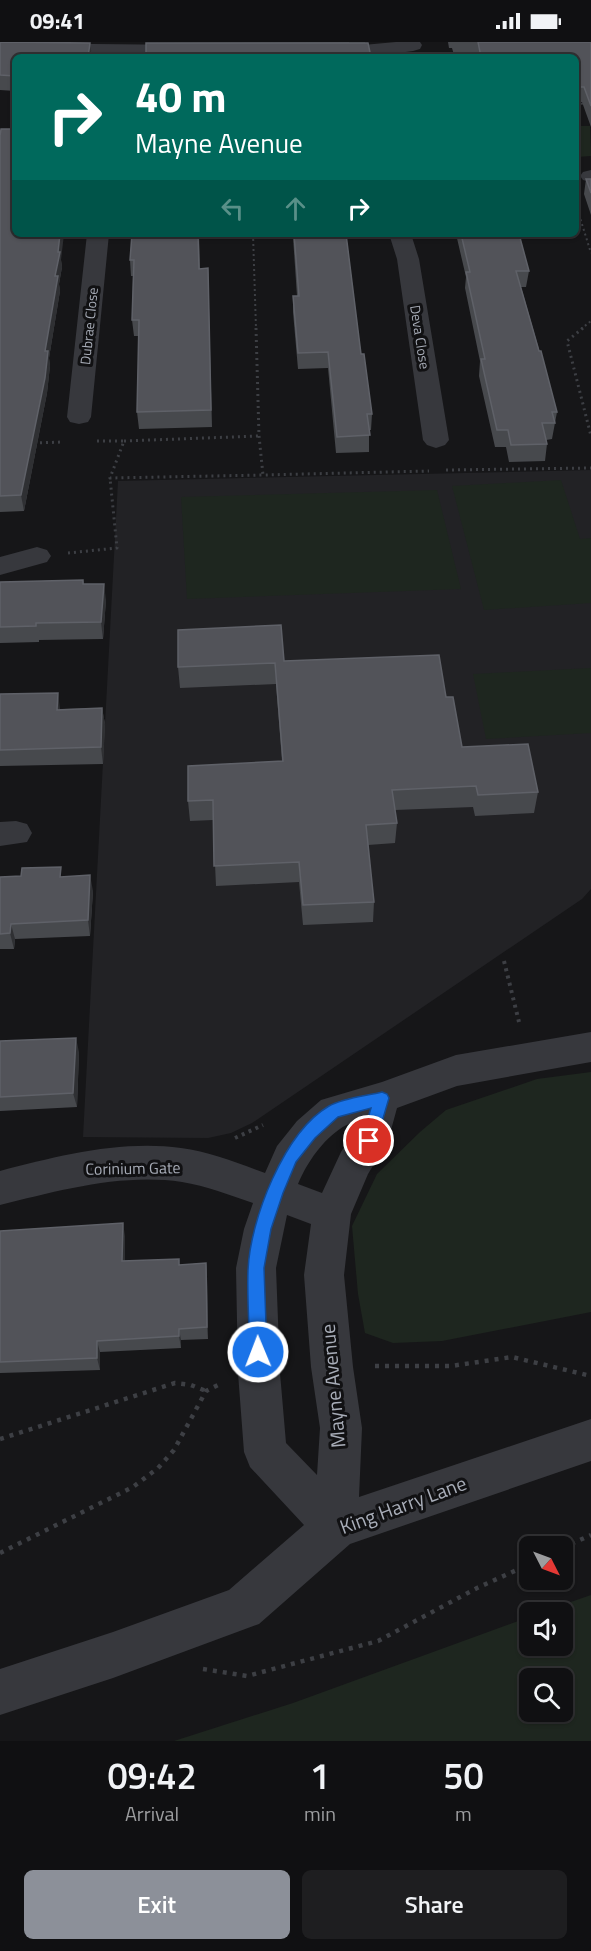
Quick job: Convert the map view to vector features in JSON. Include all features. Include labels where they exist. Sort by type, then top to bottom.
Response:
[{"type":"street","points":[[303,52],[349,53],[415,48]]},
{"type":"street","points":[[0,49],[210,51]]},
{"type":"street","name":"Dubrae Close","points":[[79,417],[98,237]]},
{"type":"street","name":"Deva Close","points":[[401,237],[408,259],[436,440]]},
{"type":"street","points":[[0,566],[37,556]]},
{"type":"street","points":[[336,1527],[265,1452],[259,1373],[256,1268],[263,1229],[290,1158],[310,1133],[334,1111],[382,1098],[456,1071],[591,1047]]},
{"type":"street","name":"Mayne Avenue","points":[[336,1527],[341,1428],[332,1367],[324,1275],[332,1214],[354,1164],[369,1141],[382,1098]]},
{"type":"street","name":"Corinium Gate","points":[[0,1188],[76,1169],[141,1164],[181,1165],[224,1175],[332,1214]]},
{"type":"street","name":"King Harry Lane","points":[[0,1692],[113,1655],[243,1608],[336,1527],[591,1440]]},
{"type":"path","points":[[579,215],[591,253]]},
{"type":"path","points":[[253,237],[259,436],[263,475]]},
{"type":"path","points":[[591,321],[567,341],[591,436]]},
{"type":"path","points":[[89,442],[259,436]]},
{"type":"path","points":[[37,556],[117,548],[110,478],[124,441]]},
{"type":"path","points":[[33,443],[66,442]]},
{"type":"path","points":[[110,478],[591,468]]},
{"type":"path","points":[[504,961],[520,1027],[512,1028]]},
{"type":"path","points":[[332,1367],[451,1366],[512,1357],[591,1376]]},
{"type":"path","points":[[0,1553],[133,1487],[158,1467],[174,1450],[206,1391],[233,1376],[259,1373]]},
{"type":"path","points":[[0,1439],[176,1383],[191,1384],[206,1391]]},
{"type":"path","points":[[573,1543],[591,1535]]},
{"type":"path","points":[[247,1676],[378,1641],[477,1588],[519,1569]]},
{"type":"shaded area","points":[[579,126],[590,126],[591,156],[579,157]]},
{"type":"shaded area","points":[[591,470],[591,889],[582,899],[252,1123],[231,1133],[208,1138],[83,1137],[118,481]]},
{"type":"shaded area","points":[[561,480],[580,539],[591,538],[591,603],[484,610],[452,486]]},
{"type":"shaded area","points":[[437,490],[461,589],[187,599],[181,497]]},
{"type":"shaded area","points":[[591,668],[591,733],[486,739],[473,674]]},
{"type":"shaded area","points":[[591,1072],[591,1312],[442,1341],[393,1343],[365,1333],[358,1294],[352,1226],[377,1174],[446,1110],[537,1079]]},
{"type":"shaded area","points":[[591,1595],[591,1741],[174,1741],[293,1703],[519,1621],[519,1656],[573,1656],[573,1602],[571,1602]]},
{"type":"building","points":[[0,42],[90,43],[88,54],[12,54],[12,76],[0,75]]},
{"type":"building","points":[[478,42],[591,42],[591,106],[584,87],[579,87],[579,54],[480,54]]},
{"type":"building","points":[[146,43],[368,43],[370,54],[146,54]]},
{"type":"building","points":[[1,129],[12,129],[12,237],[60,237],[58,252],[60,252],[45,351],[48,351],[45,378],[21,495],[0,496]]},
{"type":"building","points":[[586,179],[591,179],[591,193]]},
{"type":"building","points":[[132,237],[198,237],[199,269],[208,268],[211,410],[137,412],[139,320],[132,320],[134,260],[130,260]]},
{"type":"building","points":[[294,237],[346,237],[361,354],[364,354],[372,414],[367,414],[370,435],[337,437],[328,352],[298,353],[293,296],[299,296]]},
{"type":"building","points":[[462,237],[520,237],[529,271],[516,271],[557,412],[552,412],[555,423],[542,423],[547,444],[511,445],[508,430],[497,430],[481,359],[485,359],[466,272],[470,272]]},
{"type":"building","points":[[83,580],[83,584],[104,584],[101,622],[36,623],[36,626],[0,627],[0,582]]},
{"type":"building","points":[[281,625],[284,661],[439,655],[446,697],[453,697],[462,747],[528,744],[538,792],[478,795],[476,786],[392,790],[397,823],[366,825],[374,902],[303,905],[299,862],[214,866],[213,800],[188,801],[188,766],[283,761],[275,663],[178,667],[178,630]]},
{"type":"building","points":[[58,693],[57,710],[102,708],[101,747],[0,750],[0,694]]},
{"type":"building","points":[[61,867],[60,877],[90,875],[88,920],[11,924],[10,933],[0,934],[0,877],[21,876],[22,868]]},
{"type":"building","points":[[76,1038],[73,1093],[0,1097],[0,1041]]},
{"type":"building","points":[[123,1223],[122,1261],[179,1259],[179,1265],[206,1263],[207,1327],[179,1329],[179,1336],[97,1341],[97,1358],[0,1362],[0,1231]]},
{"type":"route","points":[[258,1352],[256,1268],[263,1229],[290,1158],[310,1133],[334,1111],[382,1098],[369,1141]]}]
